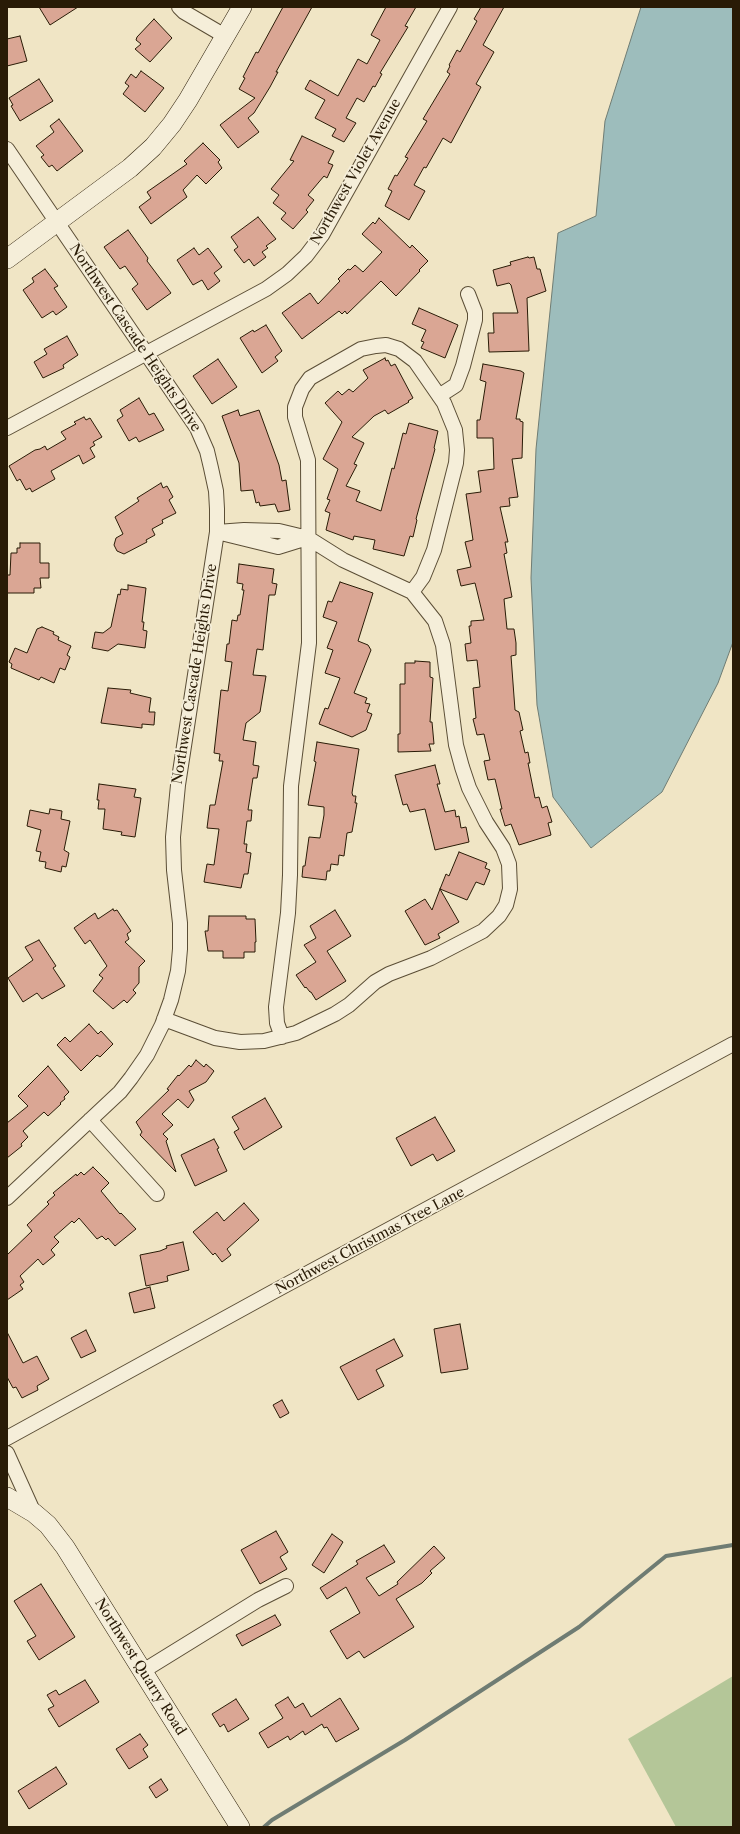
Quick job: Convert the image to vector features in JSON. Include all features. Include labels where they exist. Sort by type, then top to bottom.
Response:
[{"type":"street","points":[[179,7],[184,12],[225,36]]},
{"type":"street","points":[[7,259],[130,168],[153,147],[172,124],[188,100],[242,7]]},
{"type":"street","name":"Northwest Violet Avenue","points":[[7,428],[266,289],[287,274],[306,256],[322,235],[334,215],[450,7]]},
{"type":"street","name":"Northwest Cascade Heights Drive","points":[[7,148],[200,434],[207,451],[216,491],[217,532],[178,785],[173,837],[174,870],[180,923],[180,949],[178,971],[171,1000],[147,1055],[120,1092],[7,1198]]},
{"type":"street","points":[[439,396],[456,385],[463,366],[475,320],[475,312],[468,294]]},
{"type":"street","points":[[282,1037],[277,1023],[276,1007],[288,905],[291,786],[309,651],[308,460],[295,417],[298,398],[302,389],[310,378],[361,349],[376,346],[386,345],[400,349],[415,361],[439,396],[450,416],[455,430],[457,450],[456,463],[434,550],[423,577],[412,592]]},
{"type":"street","points":[[164,1018],[215,1038],[240,1042],[264,1041],[296,1033],[335,1014],[375,982],[389,974],[431,958],[483,931],[499,916],[506,905],[511,877],[509,864],[503,848],[482,815],[462,767],[453,722],[443,645],[435,621],[412,592],[343,560],[308,538],[279,531],[244,530],[217,532]]},
{"type":"street","name":"Northwest Christmas Tree Lane","points":[[7,1438],[271,1293],[733,1044]]},
{"type":"street","points":[[90,1120],[157,1194]]},
{"type":"street","name":"Northwest Quarry Road","points":[[7,1453],[34,1513]]},
{"type":"street","name":"Northwest Quarry Road","points":[[7,1497],[34,1513],[48,1525],[65,1547],[240,1827]]},
{"type":"street","points":[[143,1672],[258,1600],[286,1586]]},
{"type":"green space","points":[[733,1676],[733,1827],[676,1827],[628,1739]]},
{"type":"water","points":[[641,7],[733,7],[733,642],[718,683],[662,792],[591,848],[553,797],[537,705],[531,578],[536,449],[558,233],[596,216],[605,121]]},
{"type":"building","points":[[39,7],[78,7],[50,25]]},
{"type":"building","points":[[283,7],[312,7],[276,72],[278,72],[270,87],[254,113],[248,118],[259,132],[238,148],[220,125],[255,98],[239,89],[245,78],[243,77],[256,52],[258,53]]},
{"type":"building","points":[[386,7],[416,7],[405,26],[408,27],[380,73],[382,74],[375,87],[373,86],[364,102],[357,98],[346,118],[356,123],[344,142],[332,136],[336,129],[315,118],[325,100],[305,89],[310,80],[338,96],[358,59],[367,64],[380,40],[371,35]]},
{"type":"building","points":[[481,7],[504,7],[483,45],[494,52],[476,84],[481,87],[451,143],[443,138],[426,168],[424,167],[414,185],[425,191],[409,220],[385,206],[392,191],[388,189],[395,175],[397,176],[408,158],[405,157],[427,121],[423,119],[450,74],[447,72],[450,66],[449,65],[457,50],[460,52],[477,21],[474,19]]},
{"type":"building","points":[[154,19],[172,38],[150,62],[135,49],[141,44],[136,40],[137,37]]},
{"type":"building","points":[[20,36],[27,61],[7,66],[7,39]]},
{"type":"building","points":[[141,71],[164,88],[145,112],[123,94],[129,86],[125,83],[131,74],[136,78]]},
{"type":"building","points":[[39,79],[53,101],[20,121],[11,106],[13,105],[9,98]]},
{"type":"building","points":[[59,119],[83,151],[57,171],[52,165],[49,167],[41,157],[44,155],[36,146],[54,132],[50,126]]},
{"type":"building","points":[[302,136],[334,151],[328,163],[333,165],[327,178],[324,176],[308,195],[314,200],[306,210],[308,212],[293,229],[281,219],[286,213],[273,203],[279,195],[271,189],[294,161],[290,160]]},
{"type":"building","points":[[203,143],[220,160],[218,162],[222,168],[206,184],[197,175],[183,190],[187,197],[151,224],[139,207],[151,198],[147,192],[187,164],[184,161]]},
{"type":"building","points":[[258,217],[276,239],[266,246],[268,248],[262,252],[266,257],[254,266],[249,259],[244,263],[234,250],[238,247],[231,237]]},
{"type":"building","points":[[379,218],[410,248],[412,245],[428,261],[396,296],[381,281],[347,314],[345,311],[342,314],[339,311],[302,339],[282,313],[310,293],[318,304],[340,281],[338,279],[348,269],[350,270],[355,265],[363,272],[382,252],[362,234],[373,222],[375,224]]},
{"type":"building","points":[[128,230],[148,258],[147,261],[171,293],[147,310],[132,289],[138,284],[125,266],[120,269],[104,247]]},
{"type":"building","points":[[194,248],[199,255],[208,248],[222,267],[214,273],[220,281],[208,290],[202,280],[193,285],[177,260]]},
{"type":"building","points":[[528,257],[534,257],[537,269],[540,269],[546,291],[527,298],[529,351],[489,352],[488,333],[494,333],[493,313],[518,313],[511,285],[509,283],[497,286],[493,270],[511,265],[510,262]]},
{"type":"building","points":[[45,269],[58,286],[54,288],[67,307],[56,315],[53,311],[42,318],[23,290],[34,282],[32,278]]},
{"type":"building","points":[[419,308],[458,325],[445,358],[421,348],[424,342],[421,341],[426,330],[412,324]]},
{"type":"building","points":[[266,325],[282,351],[275,357],[278,361],[262,373],[240,338],[253,330],[254,332]]},
{"type":"building","points":[[67,336],[78,355],[63,365],[64,368],[43,378],[34,362],[47,354],[44,349]]},
{"type":"building","points":[[385,358],[391,366],[395,364],[413,398],[408,401],[409,402],[388,414],[385,410],[374,416],[352,437],[364,443],[354,464],[357,465],[346,486],[360,491],[356,501],[381,511],[403,433],[406,434],[409,423],[438,431],[435,449],[416,519],[413,537],[410,536],[404,556],[373,549],[375,540],[354,536],[353,540],[326,530],[330,513],[325,511],[330,500],[327,499],[338,469],[323,459],[342,422],[325,403],[338,391],[342,395],[349,389],[353,392],[368,378],[363,370]]},
{"type":"building","points":[[218,359],[237,387],[212,404],[193,376]]},
{"type":"building","points":[[483,364],[521,371],[524,373],[516,419],[520,419],[520,421],[523,422],[522,458],[512,459],[518,497],[509,498],[510,506],[500,507],[508,542],[505,542],[507,553],[504,554],[512,597],[504,599],[507,629],[514,629],[516,643],[516,655],[511,656],[515,710],[519,712],[523,730],[520,731],[525,753],[528,752],[530,763],[528,763],[535,798],[539,797],[542,808],[547,806],[552,822],[548,823],[551,835],[519,845],[511,824],[505,826],[500,809],[502,809],[495,779],[488,780],[484,761],[490,760],[484,734],[477,735],[473,719],[476,718],[473,688],[480,687],[477,660],[467,661],[465,644],[471,643],[469,626],[471,626],[471,621],[484,620],[475,583],[461,586],[457,570],[471,567],[465,542],[473,540],[466,494],[481,492],[478,471],[494,469],[493,438],[477,438],[477,420],[480,420],[486,382],[480,380]]},
{"type":"building","points":[[139,398],[149,415],[154,413],[164,430],[139,442],[136,437],[129,441],[117,420],[123,416],[120,410]]},
{"type":"building","points":[[238,410],[240,416],[259,410],[279,465],[282,481],[286,480],[290,510],[278,512],[275,504],[260,506],[259,502],[256,503],[253,490],[241,491],[239,463],[222,416]]},
{"type":"building","points":[[84,417],[86,420],[90,418],[102,437],[93,442],[95,445],[90,448],[95,457],[83,464],[79,455],[51,471],[55,479],[32,492],[30,488],[26,490],[20,479],[17,481],[9,466],[35,450],[45,446],[47,450],[66,439],[61,432],[76,424],[74,422]]},
{"type":"building","points":[[161,483],[163,488],[167,486],[173,497],[169,500],[176,513],[162,520],[163,523],[152,529],[155,535],[146,540],[147,542],[124,554],[117,551],[114,545],[116,538],[123,534],[115,517],[139,501],[137,498]]},
{"type":"building","points":[[20,543],[40,543],[40,563],[49,563],[49,578],[40,578],[41,588],[34,588],[34,593],[7,593],[7,575],[10,575],[11,553],[17,553],[17,548],[20,548]]},
{"type":"building","points":[[239,564],[274,569],[272,583],[277,584],[275,595],[269,595],[263,650],[257,649],[253,675],[266,676],[260,712],[246,723],[243,740],[256,742],[253,765],[259,766],[257,778],[253,778],[248,810],[252,810],[251,821],[247,821],[244,844],[247,844],[246,852],[251,853],[248,874],[244,874],[241,888],[204,882],[207,864],[214,865],[219,829],[207,828],[210,805],[215,805],[223,761],[219,761],[220,754],[214,753],[221,690],[228,691],[232,662],[225,661],[227,644],[229,644],[232,620],[237,621],[238,615],[240,615],[244,590],[242,590],[243,584],[237,583]]},
{"type":"building","points":[[340,582],[373,593],[358,641],[368,645],[371,650],[354,693],[367,698],[365,703],[370,704],[367,712],[372,714],[366,730],[352,737],[319,724],[325,708],[328,709],[340,678],[325,673],[333,650],[327,648],[337,622],[323,617],[328,601],[332,602]]},
{"type":"building","points":[[128,585],[146,588],[142,622],[144,622],[143,630],[147,631],[145,648],[118,644],[108,651],[92,648],[95,632],[103,633],[111,627],[118,594],[120,595],[121,589],[128,590]]},
{"type":"building","points":[[42,627],[54,632],[53,634],[59,637],[58,640],[71,646],[67,655],[70,657],[65,670],[60,668],[54,683],[41,677],[39,680],[11,668],[12,664],[9,662],[15,648],[27,653],[37,629]]},
{"type":"building","points":[[415,661],[430,662],[430,677],[433,678],[430,722],[432,722],[434,744],[429,744],[431,751],[398,752],[398,734],[400,734],[400,684],[405,684],[405,663],[415,663]]},
{"type":"building","points":[[108,688],[131,690],[130,693],[151,698],[149,712],[155,712],[154,725],[142,724],[142,728],[101,723]]},
{"type":"building","points":[[317,742],[359,749],[352,793],[353,796],[356,796],[355,803],[357,803],[352,832],[347,833],[344,856],[339,855],[338,865],[331,864],[330,871],[327,871],[326,880],[302,877],[309,837],[320,838],[324,815],[324,807],[308,805],[316,762],[314,761]]},
{"type":"building","points":[[435,765],[440,784],[437,784],[445,812],[455,810],[456,817],[459,816],[461,828],[466,827],[469,842],[435,850],[425,809],[410,812],[407,804],[403,805],[395,775]]},
{"type":"building","points":[[99,784],[136,789],[134,797],[141,798],[135,837],[121,835],[122,832],[103,829],[105,809],[98,809],[99,800],[97,800]]},
{"type":"building","points":[[50,809],[62,811],[61,819],[70,821],[64,850],[69,853],[66,867],[62,866],[61,872],[45,868],[46,862],[39,861],[41,852],[36,851],[41,830],[27,826],[30,810],[49,814]]},
{"type":"building","points":[[459,852],[487,863],[485,868],[490,870],[484,885],[476,882],[467,900],[440,889],[446,874],[449,876]]},
{"type":"building","points":[[440,889],[459,922],[438,934],[440,938],[425,945],[405,911],[425,899],[432,910]]},
{"type":"building","points":[[113,909],[114,911],[117,910],[131,931],[127,934],[129,939],[125,942],[145,961],[139,967],[139,983],[133,990],[136,993],[127,1003],[124,1000],[113,1009],[93,991],[103,978],[99,975],[107,966],[90,940],[85,944],[74,928],[95,913],[98,919]]},
{"type":"building","points":[[335,910],[351,936],[327,951],[346,981],[316,1000],[296,975],[316,962],[304,945],[316,938],[310,926]]},
{"type":"building","points":[[209,916],[246,916],[246,919],[255,919],[255,952],[244,952],[244,958],[223,958],[223,951],[208,951],[205,931],[208,931]]},
{"type":"building","points":[[39,940],[56,966],[53,968],[65,986],[42,999],[37,993],[23,1002],[8,978],[33,960],[25,947]]},
{"type":"building","points":[[89,1024],[98,1034],[101,1031],[113,1044],[100,1057],[97,1055],[81,1071],[57,1045],[65,1037],[70,1042]]},
{"type":"building","points":[[196,1060],[204,1067],[206,1064],[214,1071],[206,1082],[189,1091],[194,1100],[188,1108],[178,1099],[162,1114],[173,1125],[163,1134],[168,1139],[166,1141],[176,1172],[140,1135],[142,1132],[136,1122],[169,1090],[167,1089],[178,1075],[179,1076],[189,1065],[191,1067]]},
{"type":"building","points":[[48,1066],[69,1092],[64,1097],[65,1099],[60,1103],[61,1104],[48,1116],[44,1112],[23,1131],[28,1137],[21,1144],[22,1146],[7,1158],[7,1123],[28,1106],[18,1096]]},
{"type":"building","points":[[265,1098],[282,1127],[244,1150],[234,1132],[239,1129],[232,1117]]},
{"type":"building","points":[[435,1117],[455,1151],[437,1161],[433,1154],[411,1166],[396,1138]]},
{"type":"building","points":[[214,1139],[219,1148],[217,1149],[227,1171],[195,1186],[181,1155]]},
{"type":"building","points":[[93,1167],[109,1183],[101,1191],[120,1214],[121,1213],[136,1229],[115,1246],[108,1238],[106,1240],[102,1236],[97,1239],[79,1218],[74,1223],[72,1221],[54,1237],[59,1242],[51,1250],[55,1255],[43,1265],[38,1259],[20,1276],[24,1282],[20,1285],[23,1289],[7,1300],[7,1255],[32,1231],[27,1225],[49,1204],[47,1202],[55,1195],[53,1193],[76,1174],[77,1176],[81,1172],[84,1175]]},
{"type":"building","points":[[244,1203],[259,1220],[227,1249],[231,1255],[222,1262],[215,1253],[213,1255],[193,1232],[217,1212],[224,1221]]},
{"type":"building","points":[[183,1242],[189,1270],[167,1276],[168,1281],[146,1286],[140,1255],[160,1251],[167,1248],[166,1246]]},
{"type":"building","points":[[150,1287],[155,1308],[134,1313],[129,1293]]},
{"type":"building","points":[[460,1324],[468,1369],[441,1373],[434,1329]]},
{"type":"building","points":[[86,1330],[96,1351],[81,1358],[71,1338]]},
{"type":"building","points":[[7,1332],[23,1363],[37,1356],[49,1379],[37,1386],[38,1390],[22,1398],[16,1387],[13,1388],[7,1377]]},
{"type":"building","points":[[394,1339],[403,1356],[376,1370],[384,1386],[358,1400],[340,1367]]},
{"type":"building","points":[[282,1400],[289,1413],[280,1418],[273,1405]]},
{"type":"building","points":[[276,1531],[288,1552],[280,1557],[287,1569],[260,1584],[241,1550]]},
{"type":"building","points":[[332,1534],[343,1542],[324,1573],[312,1565]]},
{"type":"building","points":[[384,1545],[395,1562],[366,1578],[379,1596],[398,1584],[397,1582],[434,1546],[445,1558],[430,1571],[432,1573],[422,1583],[396,1599],[414,1627],[364,1658],[359,1651],[347,1659],[330,1631],[360,1613],[346,1587],[327,1599],[320,1588],[358,1564],[356,1561]]},
{"type":"building","points":[[41,1584],[75,1637],[39,1660],[27,1641],[36,1636],[14,1601]]},
{"type":"building","points":[[275,1615],[281,1625],[242,1646],[236,1635]]},
{"type":"building","points":[[85,1680],[99,1702],[59,1727],[48,1709],[54,1706],[47,1695],[56,1690],[59,1695]]},
{"type":"building","points":[[288,1697],[295,1708],[303,1703],[311,1717],[340,1698],[359,1729],[336,1742],[327,1727],[324,1728],[322,1724],[305,1735],[303,1731],[290,1740],[288,1736],[268,1748],[259,1733],[283,1718],[275,1705]]},
{"type":"building","points":[[236,1699],[249,1719],[228,1732],[224,1724],[220,1727],[212,1714]]},
{"type":"building","points":[[140,1734],[148,1745],[143,1749],[148,1757],[129,1769],[116,1749]]},
{"type":"building","points":[[56,1767],[67,1784],[29,1809],[18,1791]]},
{"type":"building","points":[[161,1779],[168,1790],[156,1798],[149,1787]]},
{"type":"waterway","points":[[264,1827],[272,1820],[405,1740],[579,1627],[666,1556],[733,1545]]}]
